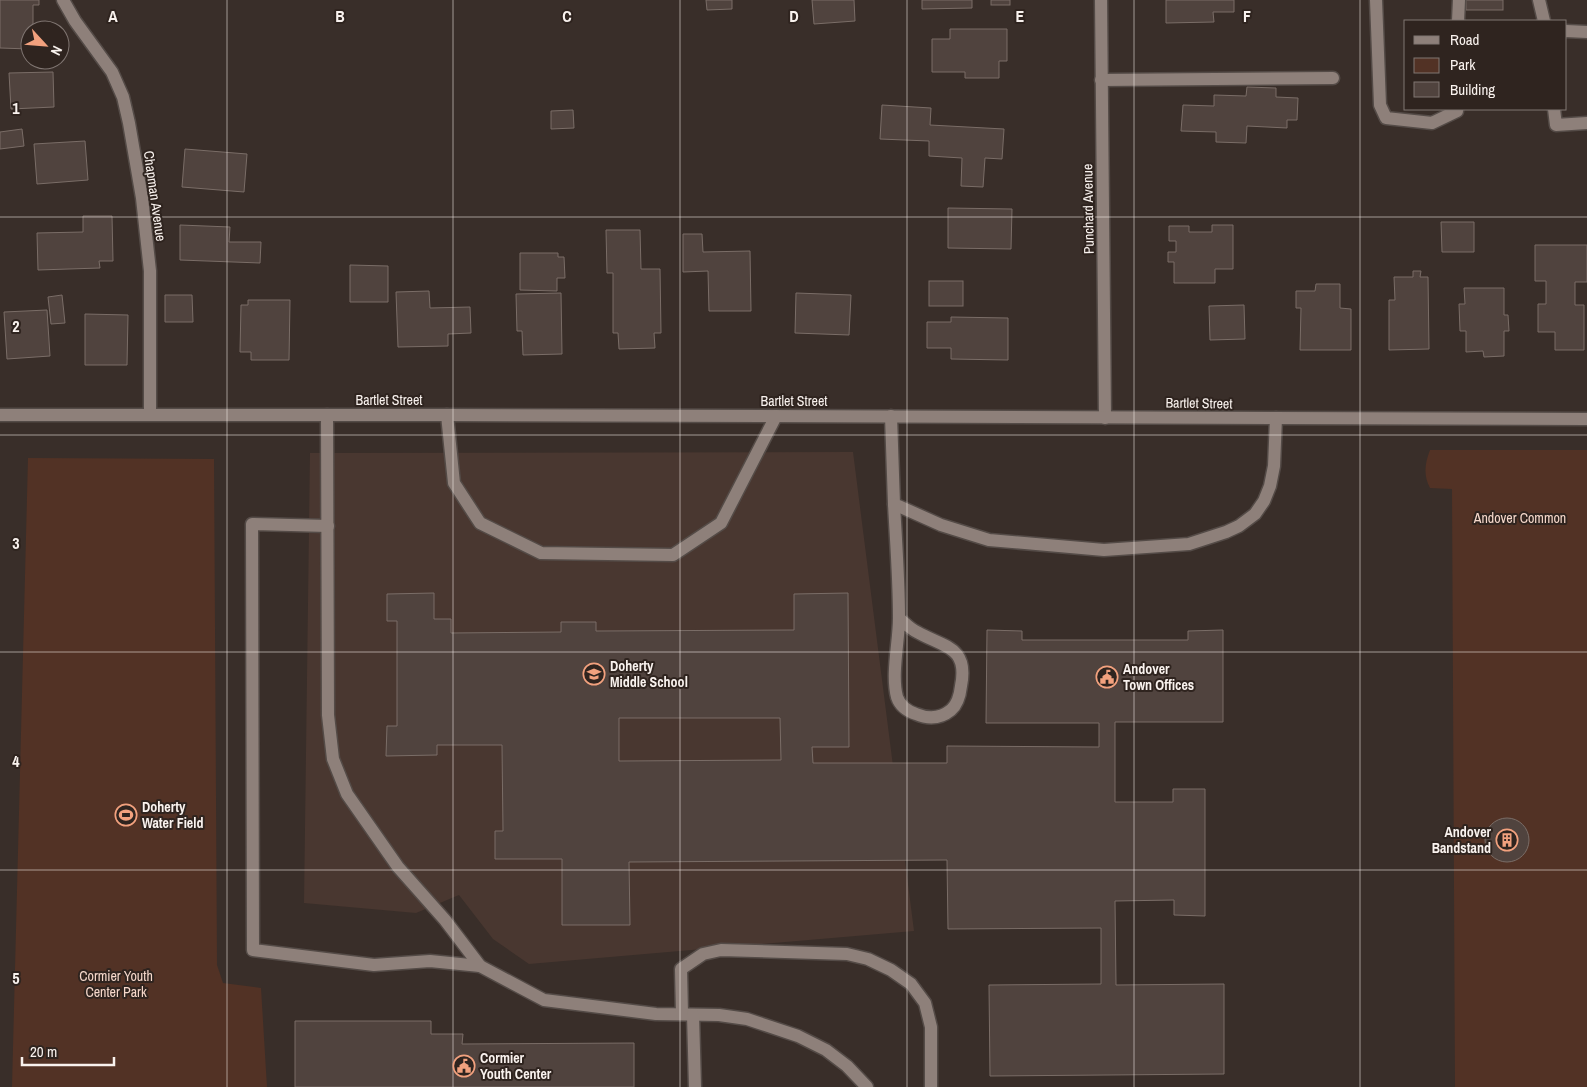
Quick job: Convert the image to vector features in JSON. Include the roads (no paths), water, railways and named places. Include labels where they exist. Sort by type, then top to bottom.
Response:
[{"type":"street","name":"Chapman Avenue","points":[[63,0],[75,21],[112,72],[123,98],[127,114],[142,198],[150,271],[150,414]]},
{"type":"street","name":"Punchard Avenue","points":[[1101,0],[1105,418]]},
{"type":"street","points":[[1376,0],[1380,104],[1386,118],[1432,123],[1457,110]]},
{"type":"street","points":[[1458,20],[1459,0]]},
{"type":"street","points":[[1539,0],[1544,20]]},
{"type":"street","points":[[1567,31],[1587,32]]},
{"type":"street","points":[[1101,80],[1333,78]]},
{"type":"street","points":[[1554,110],[1556,125],[1587,123]]},
{"type":"street","name":"Bartlet Street","points":[[0,415],[1587,419]]},
{"type":"street","points":[[327,415],[328,715],[333,759],[347,794],[393,860],[445,920],[480,966]]},
{"type":"street","points":[[447,415],[454,482],[480,524],[541,553],[673,555],[721,523],[776,416]]},
{"type":"street","points":[[891,416],[899,618],[895,680],[897,696],[901,706],[909,712],[930,718],[944,715],[953,708],[959,697],[963,677],[962,665],[957,653],[948,646],[915,632],[899,618]]},
{"type":"street","points":[[894,504],[940,525],[989,540],[1104,550],[1189,544],[1239,526],[1255,514],[1264,501],[1270,486],[1274,466],[1276,418]]},
{"type":"street","points":[[328,526],[252,524],[254,950],[374,965],[430,961],[480,966],[544,1000],[656,1014],[719,1015],[747,1019],[798,1036],[826,1050],[847,1066],[867,1087]]},
{"type":"street","points":[[695,1087],[688,1014],[681,969],[703,954],[721,950],[847,954],[868,959],[891,970],[911,984],[925,1003],[931,1027],[931,1087]]},
{"type":"place","name":"Doherty Middle School","points":[[594,674]]},
{"type":"place","name":"Andover Town Offices","points":[[1107,677]]},
{"type":"place","name":"Doherty Water Field","points":[[126,815]]},
{"type":"place","name":"Andover Bandstand","points":[[1507,840]]},
{"type":"place","name":"Cormier Youth Center","points":[[464,1066]]},
{"type":"park label","name":"Andover Common","points":[[1520,518]]},
{"type":"park label","name":"Cormier Youth Center Park","points":[[116,984]]}]
